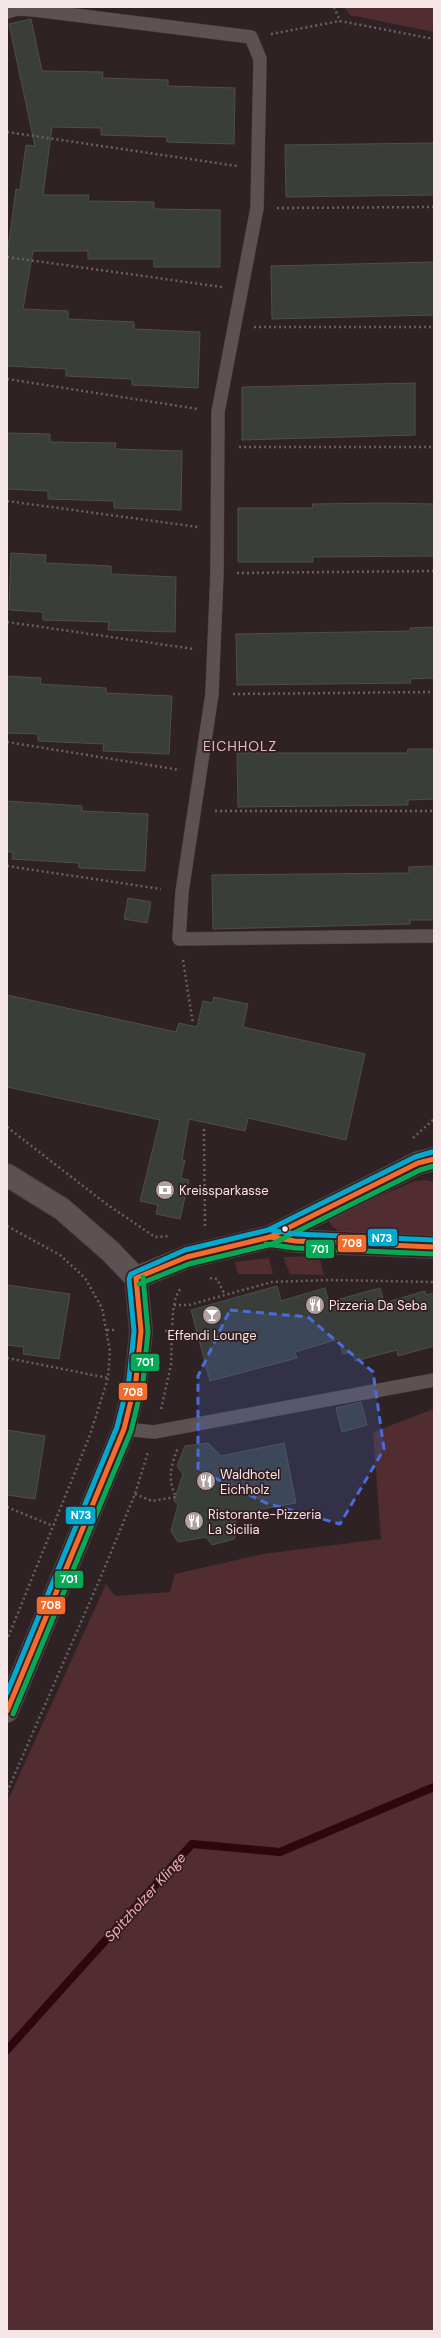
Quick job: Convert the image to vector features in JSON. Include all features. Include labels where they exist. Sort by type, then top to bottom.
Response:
[{"type":"street","points":[[136,1278],[187,1257],[270,1237],[418,1163],[434,1159]]},
{"type":"street","points":[[7,1175],[62,1209],[110,1252],[136,1278],[141,1331],[136,1380],[124,1429],[54,1592],[7,1711]]},
{"type":"street","points":[[270,1237],[295,1241],[434,1247]]},
{"type":"lane","points":[[7,12],[17,9],[34,10],[251,37],[260,60],[257,208],[240,289],[218,412],[216,447],[217,573],[215,652],[212,694],[182,892],[179,939],[434,936]]},
{"type":"lane","points":[[124,1429],[154,1432],[434,1380]]},
{"type":"path","points":[[334,7],[340,21]]},
{"type":"path","points":[[251,37],[340,21],[434,39]]},
{"type":"path","points":[[7,132],[257,169]]},
{"type":"path","points":[[257,208],[434,207]]},
{"type":"path","points":[[7,257],[240,289]]},
{"type":"path","points":[[234,327],[434,327]]},
{"type":"path","points":[[7,378],[218,412]]},
{"type":"path","points":[[216,447],[434,447]]},
{"type":"path","points":[[7,501],[216,530]]},
{"type":"path","points":[[217,573],[434,571]]},
{"type":"path","points":[[7,622],[215,652]]},
{"type":"path","points":[[212,694],[434,692]]},
{"type":"path","points":[[7,742],[200,773]]},
{"type":"path","points":[[194,812],[434,811]]},
{"type":"path","points":[[7,866],[182,892]]},
{"type":"path","points":[[179,939],[193,1024]]},
{"type":"path","points":[[7,1127],[105,1203],[155,1237]]},
{"type":"path","points":[[204,1129],[205,1233]]},
{"type":"path","points":[[7,1226],[60,1255],[85,1278],[102,1308],[110,1351],[108,1378],[90,1435],[7,1640]]},
{"type":"path","points":[[206,1278],[216,1279],[225,1295]]},
{"type":"path","points":[[174,1305],[189,1306],[272,1282],[329,1280],[434,1282]]},
{"type":"path","points":[[172,1330],[174,1305],[178,1291],[185,1283]]},
{"type":"path","points":[[7,1358],[108,1378]]},
{"type":"path","points":[[135,1494],[152,1501],[176,1497],[170,1486],[170,1470],[186,1426]]},
{"type":"path","points":[[7,1792],[135,1494],[154,1432]]},
{"type":"path","points":[[7,1507],[53,1526]]},
{"type":"highlighted area","points":[[230,1310],[308,1317],[373,1372],[384,1449],[340,1524],[266,1503],[198,1470],[198,1376]]},
{"type":"shaded area","points":[[344,7],[434,7],[434,32],[350,15]]},
{"type":"shaded area","points":[[425,1180],[434,1182],[434,1235],[428,1238],[349,1233],[336,1229],[329,1222],[328,1218],[415,1181]]},
{"type":"shaded area","points":[[319,1256],[324,1275],[290,1274],[283,1257]]},
{"type":"shaded area","points":[[269,1258],[273,1274],[238,1274],[235,1262]]},
{"type":"shaded area","points":[[434,1409],[434,2331],[7,2331],[7,1802],[106,1584],[115,1596],[170,1592],[175,1574],[263,1554],[381,1539],[373,1432]]},
{"type":"building","points":[[31,19],[42,71],[103,72],[102,78],[168,80],[168,86],[235,88],[234,144],[167,142],[167,137],[101,135],[101,128],[52,127],[43,195],[89,195],[88,201],[154,202],[154,209],[220,210],[220,267],[154,267],[154,259],[88,259],[88,251],[33,251],[23,309],[68,311],[68,319],[134,322],[134,329],[200,332],[198,388],[132,385],[132,379],[66,376],[66,369],[7,366],[7,256],[16,189],[20,190],[26,145],[35,146],[9,24]]},
{"type":"building","points":[[434,143],[434,195],[286,197],[285,145]]},
{"type":"building","points":[[434,262],[434,315],[272,319],[271,266]]},
{"type":"building","points":[[415,383],[415,435],[242,440],[242,387]]},
{"type":"building","points":[[7,433],[50,434],[50,442],[116,443],[115,449],[182,451],[181,510],[114,508],[114,501],[48,499],[48,491],[7,489]]},
{"type":"building","points":[[312,504],[434,504],[434,556],[313,557],[313,562],[238,562],[238,508],[313,508]]},
{"type":"building","points":[[11,553],[46,555],[45,563],[111,566],[111,574],[176,577],[175,632],[108,630],[109,622],[43,620],[43,612],[9,610]]},
{"type":"building","points":[[434,627],[434,678],[410,679],[411,683],[237,685],[236,634],[410,631],[410,628]]},
{"type":"building","points":[[7,676],[41,678],[40,684],[106,688],[106,693],[172,696],[169,754],[103,751],[104,744],[38,741],[38,734],[7,733]]},
{"type":"building","points":[[408,749],[434,749],[434,799],[408,800],[408,805],[238,807],[237,753],[407,753]]},
{"type":"building","points":[[7,801],[82,806],[82,811],[148,814],[145,871],[79,868],[79,863],[12,859],[13,852],[7,852]]},
{"type":"building","points":[[434,866],[434,920],[410,920],[410,924],[213,929],[212,875],[409,873],[409,867]]},
{"type":"building","points":[[128,898],[151,902],[147,923],[124,919]]},
{"type":"building","points":[[7,995],[176,1032],[179,1023],[197,1027],[203,1001],[212,1003],[214,997],[248,1004],[243,1027],[365,1054],[346,1140],[248,1118],[245,1131],[189,1119],[182,1160],[185,1160],[181,1178],[189,1180],[180,1219],[156,1214],[158,1205],[140,1201],[160,1120],[7,1087]]},
{"type":"building","points":[[7,1285],[70,1294],[59,1359],[23,1354],[24,1347],[7,1345]]},
{"type":"building","points":[[277,1286],[281,1301],[325,1288],[329,1302],[380,1288],[384,1303],[425,1291],[426,1295],[434,1293],[434,1346],[398,1356],[397,1350],[355,1361],[353,1352],[343,1354],[339,1339],[295,1352],[297,1358],[210,1381],[191,1310]]},
{"type":"building","points":[[361,1402],[367,1425],[342,1432],[336,1408]]},
{"type":"building","points":[[7,1430],[45,1436],[35,1499],[7,1495]]},
{"type":"building","points":[[208,1443],[221,1456],[284,1443],[296,1503],[234,1514],[238,1530],[234,1539],[212,1545],[206,1537],[178,1542],[171,1531],[178,1505],[174,1501],[183,1474],[177,1466],[185,1446]]},
{"type":"waterway","name":"Spitzholzer Klinge","points":[[7,2050],[192,1844],[280,1852],[434,1787]]},
{"type":"transit line","name":"N73","points":[[7,1693],[117,1427],[129,1379],[134,1331],[129,1279],[131,1274],[185,1250],[268,1230],[415,1157],[432,1152]]},
{"type":"transit line","name":"708","points":[[136,1278],[187,1257],[270,1237],[418,1163],[434,1159]]},
{"type":"transit line","name":"701","points":[[139,1284],[189,1264],[272,1244],[420,1170],[434,1166]]},
{"type":"transit line","name":"N73","points":[[271,1230],[296,1234],[434,1240]]},
{"type":"transit line","name":"708","points":[[270,1237],[295,1241],[434,1247]]},
{"type":"transit line","name":"701","points":[[266,1244],[295,1248],[434,1254]]},
{"type":"transit line","name":"701","points":[[13,1714],[131,1431],[143,1382],[148,1332],[143,1277]]},
{"type":"transit line","name":"708","points":[[7,1711],[124,1429],[136,1380],[141,1331],[136,1278]]},
{"type":"place","name":"Kreissparkasse","points":[[165,1190]]},
{"type":"place","name":"Pizzeria Da Seba","points":[[315,1305]]},
{"type":"place","name":"Effendi Lounge","points":[[212,1315]]},
{"type":"place","name":"Waldhotel Eichholz","points":[[206,1481]]},
{"type":"place","name":"Ristorante-Pizzeria La Sicilia","points":[[194,1521]]},
{"type":"district","name":"EICHHOLZ","points":[[240,746]]}]
